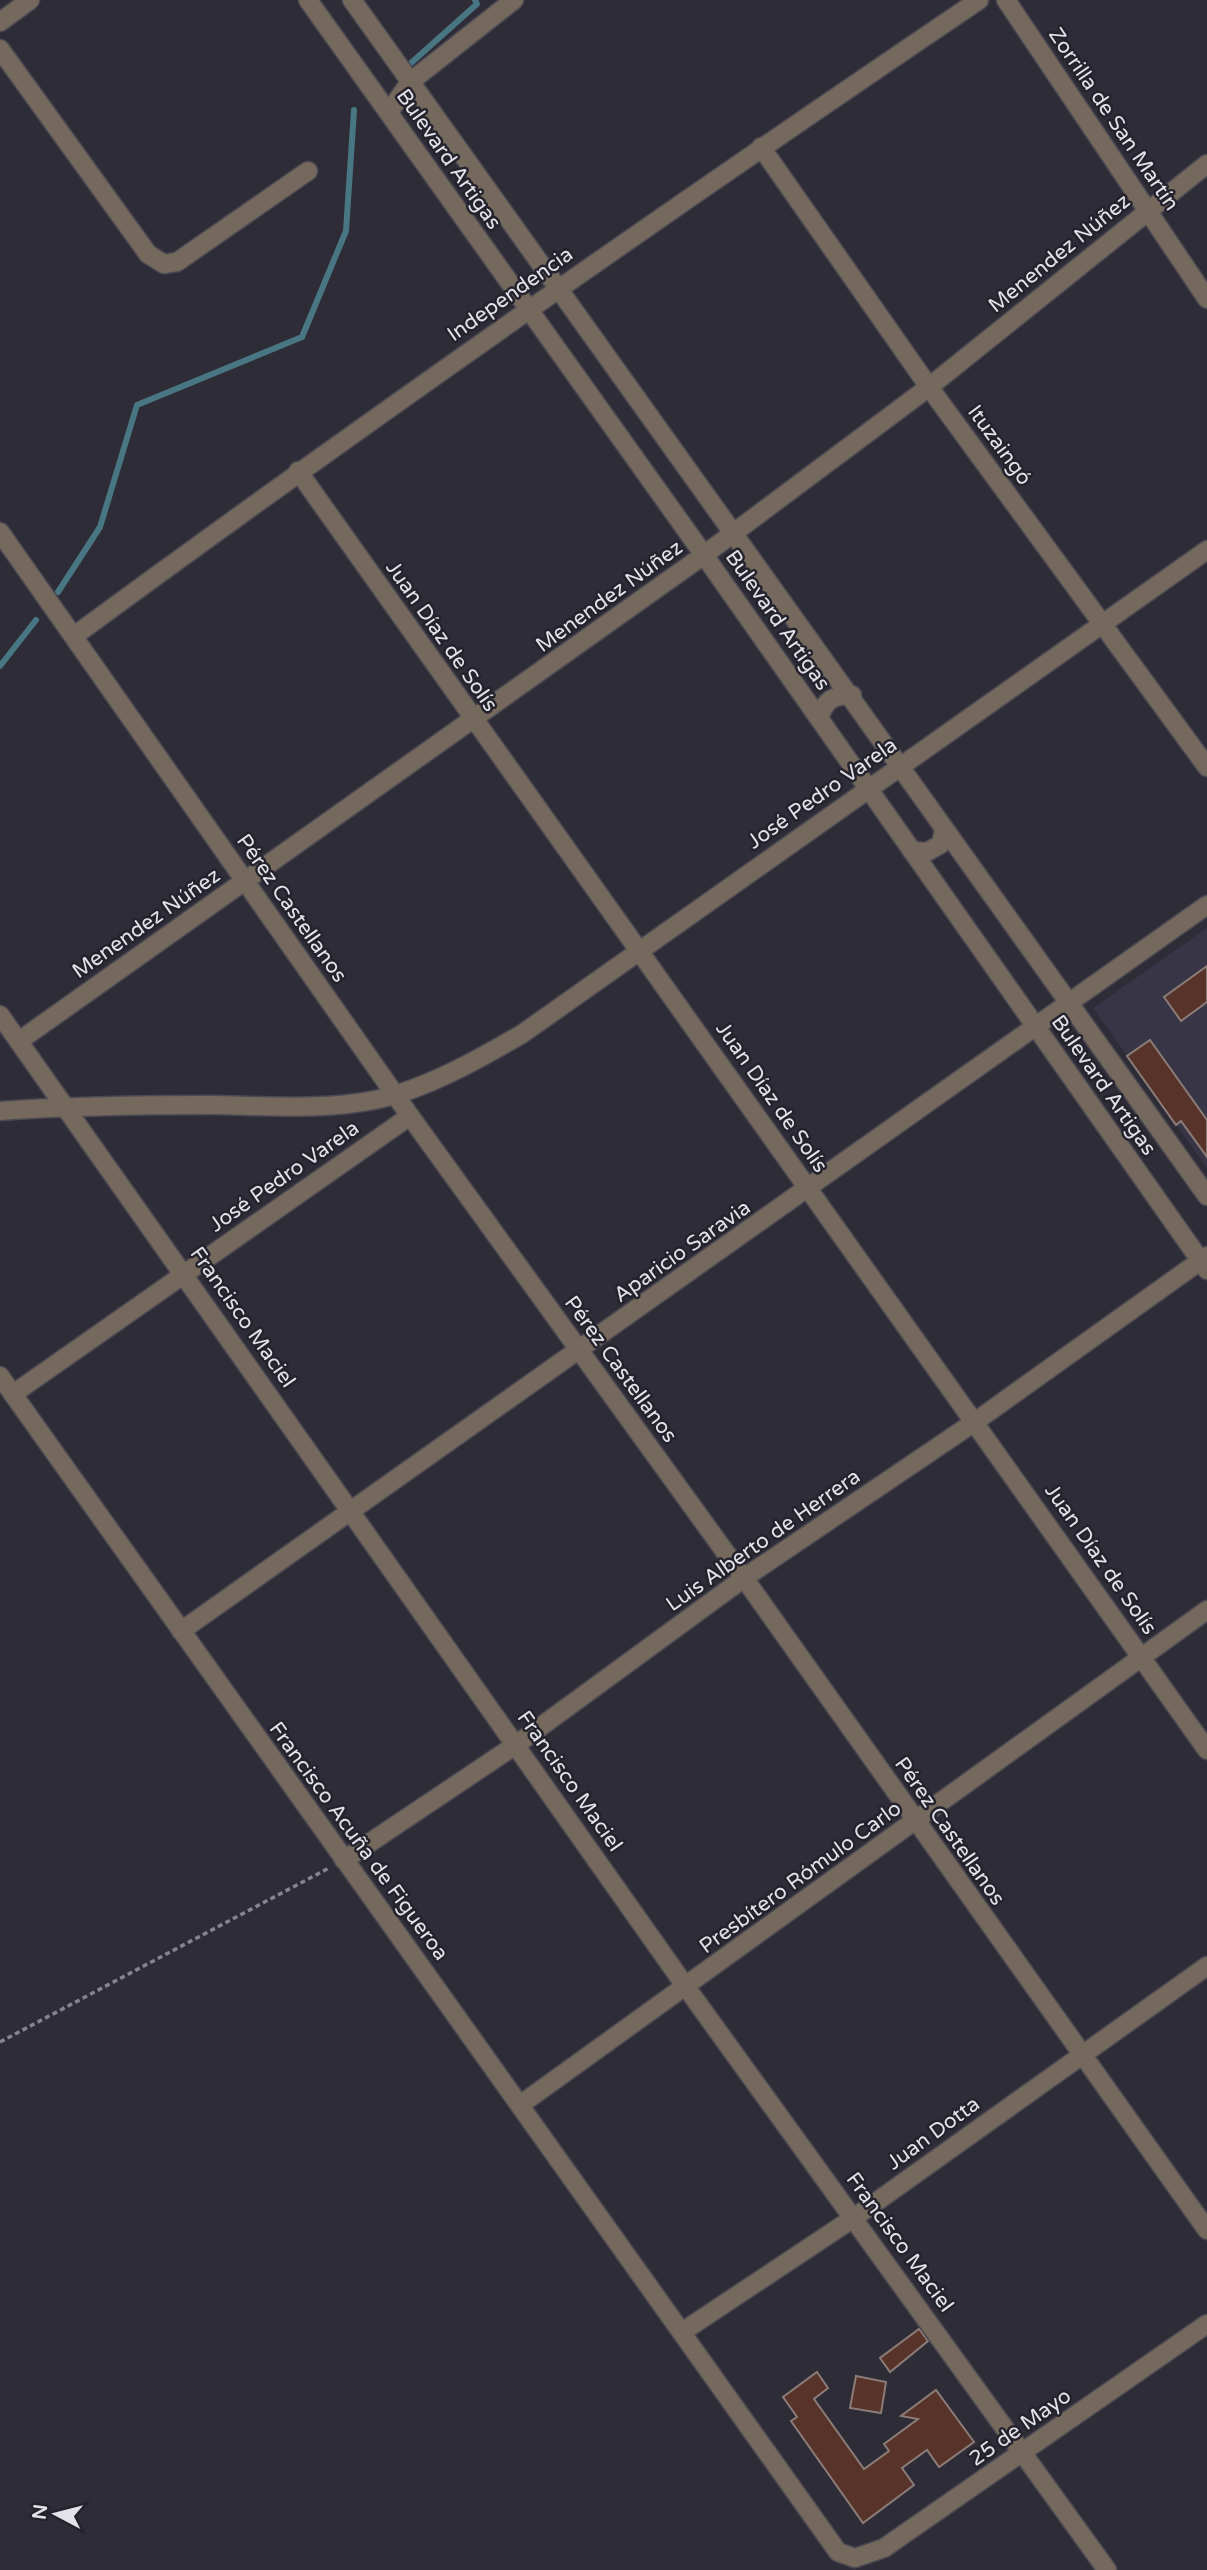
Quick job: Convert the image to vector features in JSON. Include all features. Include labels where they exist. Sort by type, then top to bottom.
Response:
[{"type":"street","points":[[0,22],[30,0]]},
{"type":"street","name":"Bulevard Artigas","points":[[308,0],[1205,1263]]},
{"type":"street","name":"Bulevard Artigas","points":[[352,0],[732,533],[852,695],[944,830],[1207,1196]]},
{"type":"street","points":[[388,112],[410,82],[514,0]]},
{"type":"street","name":"Independencia","points":[[74,636],[299,471],[558,288],[979,0]]},
{"type":"street","name":"Zorrilla de San Martín","points":[[1006,0],[1207,299]]},
{"type":"street","points":[[0,49],[148,254],[164,264],[177,262],[308,171]]},
{"type":"street","name":"Ituzaingó","points":[[761,147],[929,387],[1207,767]]},
{"type":"street","name":"Menendez Núñez","points":[[19,1041],[704,555],[929,387],[1207,163]]},
{"type":"street","name":"Juan Díaz de Solís","points":[[299,471],[1207,1750]]},
{"type":"street","name":"Pérez Castellanos","points":[[0,533],[410,1116],[744,1578],[1207,2230]]},
{"type":"street","name":"José Pedro Varela","points":[[0,1111],[65,1107],[292,1106],[396,1095],[460,1069],[522,1034],[1207,550]]},
{"type":"street","points":[[819,718],[824,703],[837,695],[852,695]]},
{"type":"street","points":[[912,851],[927,852],[942,844],[944,830]]},
{"type":"street","name":"Aparicio Saravia","points":[[181,1631],[1207,905]]},
{"type":"street","name":"Francisco Maciel","points":[[0,1015],[353,1510],[686,1987],[855,2217],[1107,2570]]},
{"type":"street","name":"José Pedro Varela","points":[[13,1394],[410,1116]]},
{"type":"street","name":"Luis Alberto de Herrera","points":[[344,1860],[517,1744],[744,1578],[1205,1263]]},
{"type":"street","name":"Francisco Acuña de Figueroa","points":[[0,1376],[838,2552],[855,2558]]},
{"type":"street","name":"Presbítero Rómulo Carlo","points":[[520,2105],[1207,1610]]},
{"type":"street","name":"Juan Dotta","points":[[682,2332],[855,2217],[1207,1966]]},
{"type":"street","name":"25 de Mayo","points":[[855,2558],[884,2548],[1207,2324]]},
{"type":"path","points":[[0,2042],[344,1860]]},
{"type":"shaded area","points":[[1207,928],[1207,1168],[1093,1008]]},
{"type":"building","points":[[1207,966],[1207,1002],[1181,1021],[1164,997]]},
{"type":"building","points":[[1150,1040],[1207,1120],[1207,1157],[1181,1121],[1176,1125],[1127,1056]]},
{"type":"building","points":[[919,2329],[928,2341],[890,2372],[880,2358]]},
{"type":"building","points":[[817,2372],[828,2388],[814,2399],[864,2469],[889,2451],[884,2444],[918,2419],[901,2416],[936,2390],[974,2442],[939,2467],[927,2450],[902,2468],[914,2485],[863,2523],[791,2421],[797,2417],[783,2397]]},
{"type":"building","points":[[856,2376],[886,2382],[881,2413],[850,2408]]},
{"type":"waterway","points":[[411,63],[477,4],[475,0]]},
{"type":"waterway","points":[[58,592],[100,527],[137,405],[302,337],[346,231],[354,110]]},
{"type":"waterway","points":[[0,666],[36,620]]}]
